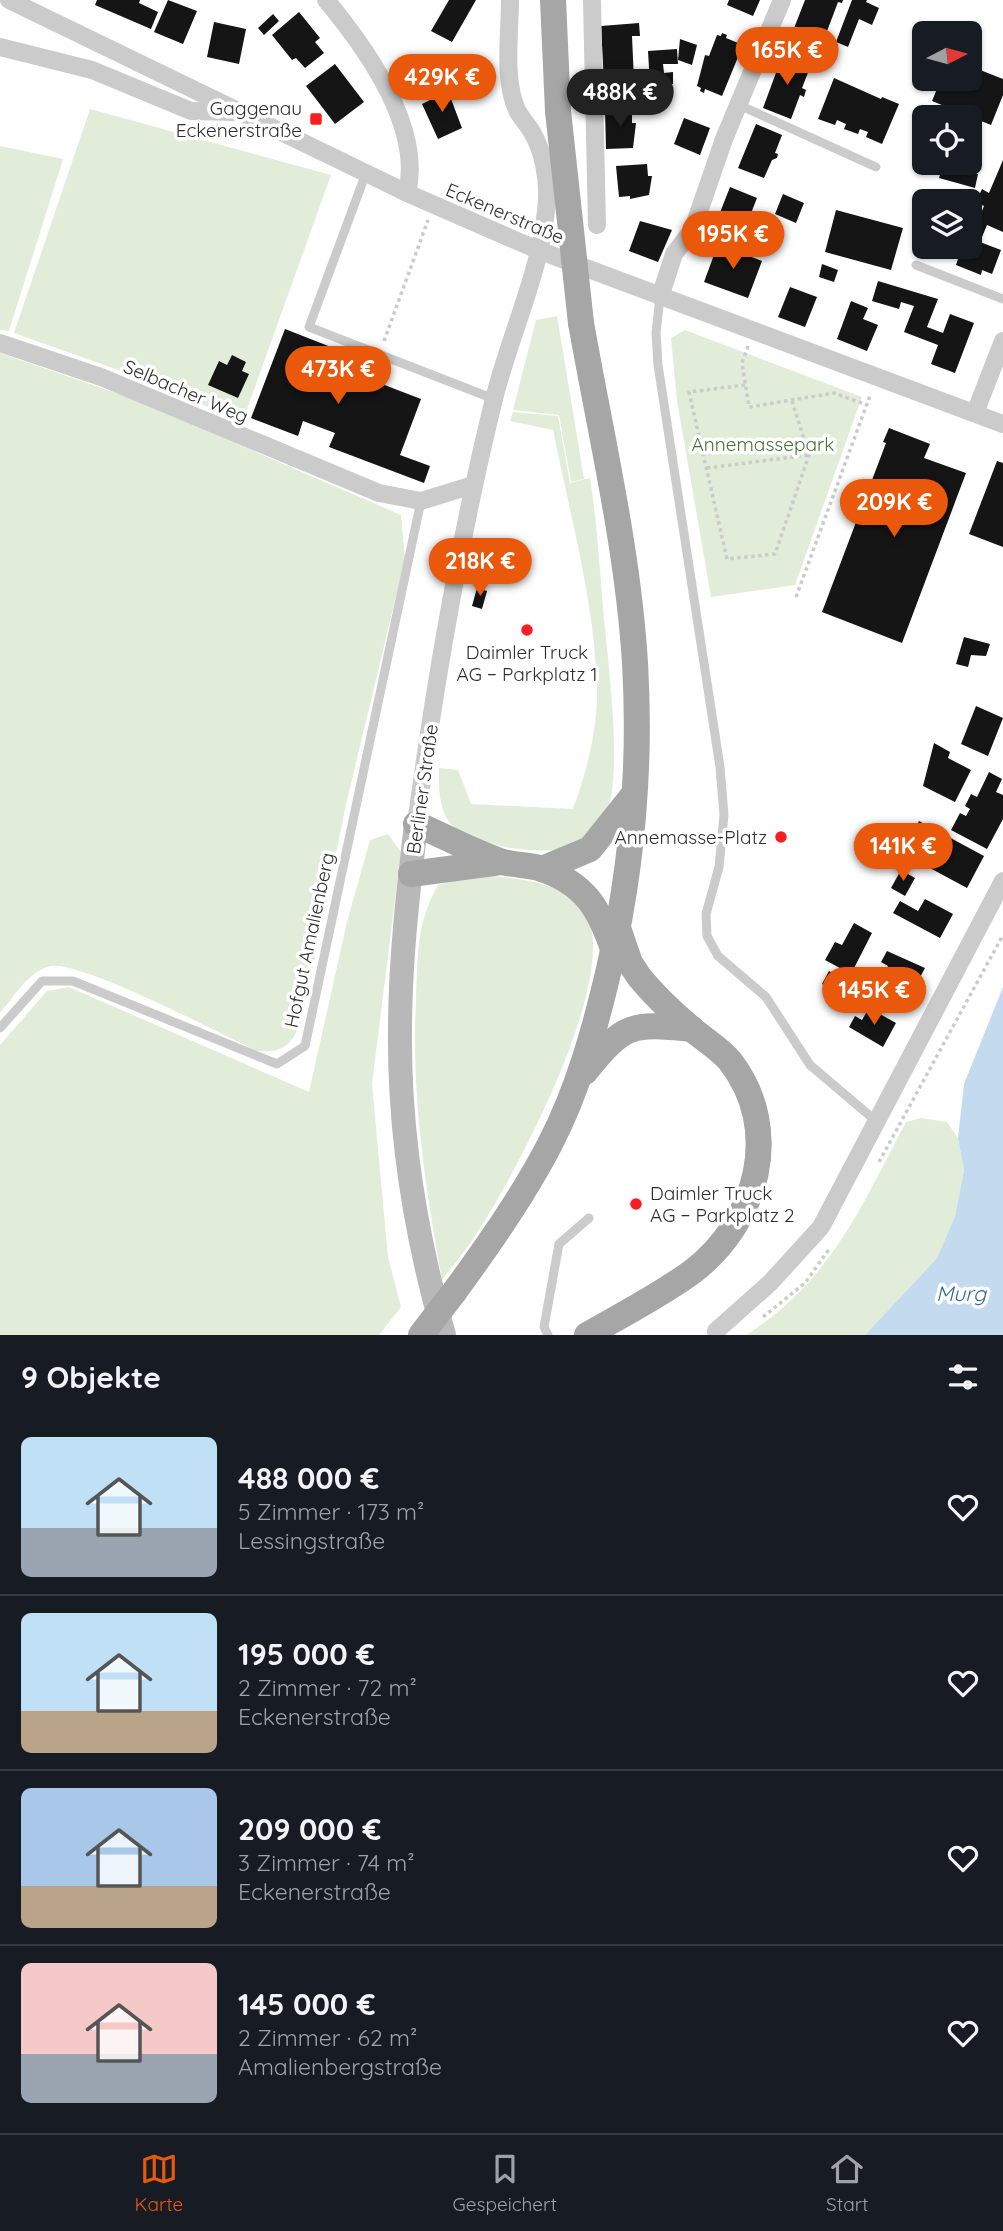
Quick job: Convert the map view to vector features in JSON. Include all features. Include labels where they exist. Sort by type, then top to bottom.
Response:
[{"type":"main road","points":[[421,1335],[456,1292],[513,1208],[550,1144],[577,1081],[615,939],[635,792],[637,715],[629,598],[581,323],[558,111],[553,0]]},
{"type":"main road","points":[[542,869],[590,849],[635,792]]},
{"type":"main road","points":[[416,824],[501,862],[542,869],[579,888],[593,902],[640,978],[692,1029],[728,1059],[747,1086],[756,1114],[761,1147],[757,1176],[742,1216],[718,1247],[693,1271],[587,1335]]},
{"type":"main road","name":"Berliner Straße","points":[[416,824],[400,1032],[408,1167],[432,1291],[444,1335]]},
{"type":"main road","points":[[411,874],[501,862]]},
{"type":"main road","points":[[577,1081],[605,1047],[624,1031],[646,1025],[692,1029]]},
{"type":"street","name":"Eckenerstraße","points":[[9,0],[407,193],[538,250],[1003,424]]},
{"type":"street","points":[[326,0],[375,66],[398,114],[410,152],[411,177],[407,193]]},
{"type":"street","name":"Berliner Straße","points":[[416,824],[446,628],[473,485],[494,399],[538,250],[547,198],[544,164],[533,133],[516,110],[511,78],[510,0]]},
{"type":"street","points":[[592,0],[597,225]]},
{"type":"street","points":[[660,297],[674,254],[693,229],[717,167],[724,139],[782,0]]},
{"type":"street","points":[[0,47],[92,70],[191,111],[240,112]]},
{"type":"street","points":[[975,413],[1003,341]]},
{"type":"street","name":"Selbacher Weg","points":[[0,343],[101,377],[379,493],[421,501],[473,485]]},
{"type":"street","points":[[713,1333],[770,1283],[821,1227],[1003,881]]},
{"type":"lane","points":[[739,105],[876,166]]},
{"type":"lane","points":[[367,172],[309,327],[494,399]]},
{"type":"lane","points":[[916,265],[1003,299]]},
{"type":"lane","points":[[660,297],[656,333],[658,365],[706,666],[724,815],[719,867],[706,914],[707,936],[718,956],[766,997],[810,1065],[876,1121]]},
{"type":"lane","name":"Hofgut Amalienberg","points":[[0,1028],[42,981],[74,981],[277,1064],[305,1046],[421,501]]},
{"type":"lane","points":[[548,1335],[544,1327],[559,1244],[589,1218]]},
{"type":"path","points":[[379,353],[427,224]]},
{"type":"path","points":[[753,331],[742,363],[749,407],[834,393],[867,405]]},
{"type":"path","points":[[796,597],[877,378]]},
{"type":"path","points":[[745,385],[689,392],[727,559],[775,554],[809,455],[792,401]]},
{"type":"path","points":[[706,468],[809,455]]},
{"type":"green space","points":[[90,109],[331,175],[242,423],[163,386],[14,333]]},
{"type":"green space","points":[[0,146],[63,159],[9,331],[0,330]]},
{"type":"green space","points":[[557,316],[584,479],[571,482],[559,415],[513,410],[536,320]]},
{"type":"green space","name":"Annemassepark","points":[[685,330],[862,397],[795,585],[711,597],[677,401],[671,338]]},
{"type":"green space","points":[[0,353],[136,400],[401,515],[405,559],[347,800],[302,1019],[295,1035],[280,1049],[257,1051],[120,986],[67,968],[51,966],[36,973],[22,985],[0,1013]]},
{"type":"green space","points":[[513,412],[558,416],[570,483],[590,478],[594,510],[613,715],[614,776],[610,800],[602,821],[576,845],[560,850],[509,848],[474,839],[451,824],[440,797],[439,768],[458,770],[471,804],[573,809],[593,737],[597,694],[592,628],[581,561],[553,430],[510,421]]},
{"type":"green space","points":[[388,834],[401,852],[372,1084],[388,1257],[401,1307],[379,1335],[0,1335],[0,1045],[47,991],[69,987],[309,1092],[347,922],[370,840]]},
{"type":"green space","points":[[478,874],[534,882],[572,898],[582,908],[592,936],[590,975],[579,1021],[561,1071],[538,1121],[494,1206],[442,1280],[425,1174],[418,1105],[415,1035],[418,954],[426,913],[438,885]]},
{"type":"green space","points":[[921,1118],[947,1122],[958,1138],[964,1170],[955,1216],[937,1258],[865,1335],[746,1335],[775,1314],[822,1267],[858,1213],[906,1122]]},
{"type":"water","name":"Murg","points":[[1003,987],[1003,1335],[865,1335],[937,1258],[955,1216],[964,1170],[958,1138],[964,1084]]},
{"type":"building","points":[[97,0],[140,0],[139,3],[158,12],[151,29],[95,5]]},
{"type":"building","points":[[168,0],[197,11],[183,44],[154,32]]},
{"type":"building","points":[[449,0],[476,0],[452,42],[431,31]]},
{"type":"building","points":[[729,0],[760,0],[753,16],[727,5]]},
{"type":"building","points":[[805,0],[843,0],[842,3],[838,2],[824,39],[828,40],[826,46],[822,45],[821,48],[791,36]]},
{"type":"building","points":[[852,0],[867,0],[866,2],[879,8],[872,25],[859,19],[848,47],[836,42]]},
{"type":"building","points":[[299,12],[320,38],[315,42],[324,53],[305,68],[296,58],[292,60],[272,35]]},
{"type":"building","points":[[273,14],[279,21],[264,35],[258,28]]},
{"type":"building","points":[[214,22],[246,29],[239,64],[207,57]]},
{"type":"building","points":[[639,23],[640,36],[632,36],[634,81],[604,83],[601,26]]},
{"type":"building","points":[[722,33],[727,35],[726,38],[743,45],[722,96],[705,89],[704,93],[697,86],[705,55],[709,56],[717,35],[721,36]]},
{"type":"building","points":[[680,39],[697,45],[692,65],[678,60]]},
{"type":"building","points":[[677,49],[678,64],[663,64],[664,73],[673,72],[673,84],[650,85],[648,51]]},
{"type":"building","points":[[783,54],[811,65],[802,88],[806,90],[804,97],[800,95],[791,119],[763,108]]},
{"type":"building","points":[[335,64],[364,102],[335,124],[306,86]]},
{"type":"building","points":[[982,71],[1003,79],[1003,95],[991,125],[982,121],[982,105],[942,105],[932,101],[936,91],[982,91]]},
{"type":"building","points":[[834,78],[899,104],[882,144],[866,137],[868,132],[860,129],[858,134],[844,129],[846,124],[837,120],[835,125],[818,119]]},
{"type":"building","points":[[441,88],[443,94],[448,91],[462,128],[438,139],[422,104],[434,98],[431,92]]},
{"type":"building","points":[[632,108],[632,123],[636,123],[633,148],[606,149],[605,109]]},
{"type":"building","points":[[684,118],[710,128],[700,155],[674,144]]},
{"type":"building","points":[[756,124],[782,135],[775,153],[778,154],[777,158],[772,160],[764,178],[738,168]]},
{"type":"building","points":[[1003,160],[1003,232],[987,225],[982,237],[982,189],[989,193]]},
{"type":"building","points":[[647,164],[648,176],[652,176],[649,195],[630,199],[630,196],[619,197],[616,166]]},
{"type":"building","points":[[940,175],[978,175],[975,188],[939,178]]},
{"type":"building","points":[[730,187],[757,198],[746,226],[719,215]]},
{"type":"building","points":[[783,194],[804,203],[796,223],[775,214]]},
{"type":"building","points":[[836,210],[903,228],[891,270],[825,252]]},
{"type":"building","points":[[640,221],[672,230],[658,262],[629,251]]},
{"type":"building","points":[[982,243],[1001,250],[992,274],[982,270],[981,275],[956,265],[958,259],[982,259]]},
{"type":"building","points":[[718,244],[762,261],[748,298],[704,282]]},
{"type":"building","points":[[822,264],[838,270],[834,282],[819,277]]},
{"type":"building","points":[[878,281],[938,299],[927,327],[943,333],[950,314],[974,323],[955,373],[931,364],[938,345],[904,332],[914,306],[901,302],[899,309],[872,301]]},
{"type":"building","points":[[790,287],[817,297],[805,327],[778,317]]},
{"type":"building","points":[[851,301],[868,308],[863,319],[878,325],[867,351],[837,339]]},
{"type":"building","points":[[285,329],[336,349],[330,364],[421,399],[400,455],[430,466],[424,483],[329,447],[335,433],[303,421],[298,436],[251,418]]},
{"type":"building","points":[[232,355],[246,362],[242,371],[249,374],[238,398],[208,385],[219,361],[227,365]]},
{"type":"building","points":[[889,428],[930,444],[924,458],[966,473],[902,643],[822,612],[886,443],[883,442]]},
{"type":"building","points":[[997,461],[1003,463],[1003,547],[969,534]]},
{"type":"building","points":[[477,588],[487,591],[482,609],[472,606]]},
{"type":"building","points":[[964,637],[990,644],[986,656],[971,655],[968,667],[956,664]]},
{"type":"building","points":[[976,706],[1003,718],[988,756],[961,744]]},
{"type":"building","points":[[934,743],[950,752],[948,758],[971,770],[955,802],[923,786]]},
{"type":"building","points":[[989,772],[1002,779],[996,792],[1003,795],[1003,819],[987,849],[951,830],[960,813],[966,816],[970,809],[965,806],[971,794],[977,797]]},
{"type":"building","points":[[919,821],[984,856],[967,888],[902,853]]},
{"type":"building","points":[[901,870],[915,878],[905,896],[891,888]]},
{"type":"building","points":[[925,899],[953,914],[940,938],[893,913],[900,901],[918,911]]},
{"type":"building","points":[[854,923],[872,933],[851,974],[825,960],[835,942],[842,945]]},
{"type":"building","points":[[887,951],[925,968],[910,996],[881,980],[888,966],[881,962]]},
{"type":"building","points":[[829,971],[854,985],[841,1009],[825,1001],[831,990],[822,984]]},
{"type":"building","points":[[869,1008],[896,1023],[883,1047],[849,1027],[855,1016],[862,1020]]},
{"type":"place","name":"Gaggenau Eckenerstraße","points":[[316,119]]},
{"type":"place","name":"Daimler Truck AG − Parkplatz 1","points":[[527,630]]},
{"type":"place","name":"Annemasse-Platz","points":[[781,837]]},
{"type":"place","name":"Daimler Truck AG − Parkplatz 2","points":[[636,1204]]}]
